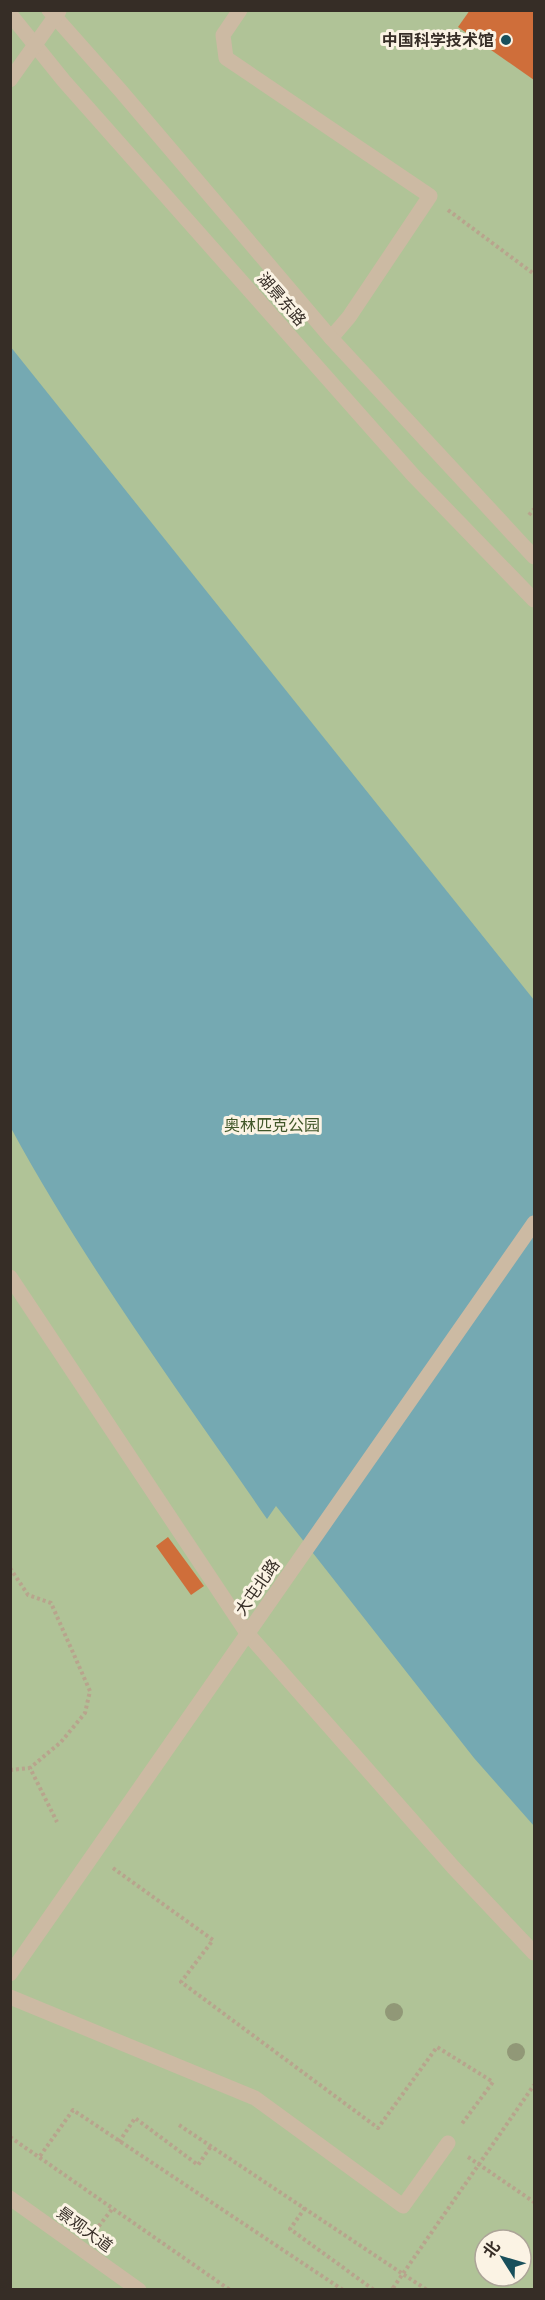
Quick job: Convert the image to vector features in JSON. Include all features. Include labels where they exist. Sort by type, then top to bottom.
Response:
[{"type":"street","points":[[240,10],[223,35],[226,58],[430,196],[353,311],[331,338]]},
{"type":"street","points":[[10,80],[55,13]]},
{"type":"street","name":"湖景东路","points":[[55,13],[331,338],[534,557]]},
{"type":"street","name":"湖景东路","points":[[10,14],[35,46],[413,475],[534,600]]},
{"type":"street","name":"大屯北路","points":[[10,1974],[534,1223]]},
{"type":"street","points":[[10,1277],[247,1633],[453,1867],[534,1953]]},
{"type":"street","points":[[10,1997],[255,2098],[403,2206],[448,2143]]},
{"type":"street","name":"景观大道","points":[[10,2198],[139,2289]]},
{"type":"path","points":[[430,196],[534,274]]},
{"type":"path","points":[[10,1568],[28,1595],[51,1603],[90,1691],[85,1713],[61,1742],[30,1768],[10,1770]]},
{"type":"path","points":[[30,1768],[57,1822]]},
{"type":"path","points":[[93,1854],[213,1940],[181,1982],[378,2128],[437,2047],[493,2082],[448,2143],[534,2202]]},
{"type":"path","points":[[393,2289],[534,2085]]},
{"type":"path","points":[[39,2156],[73,2110],[342,2289]]},
{"type":"path","points":[[119,2142],[135,2118],[198,2165],[211,2146]]},
{"type":"path","points":[[179,2125],[427,2289]]},
{"type":"path","points":[[10,2137],[230,2289]]},
{"type":"path","points":[[305,2208],[290,2229],[374,2289]]},
{"type":"green space","name":"奥林匹克公园","points":[[11,11],[534,11],[534,2289],[11,2290]]},
{"type":"water","points":[[10,346],[534,1000],[534,1826],[474,1758],[276,1506],[267,1519],[101,1278],[11,1128]]},
{"type":"building","name":"中国科学技术馆","points":[[470,10],[534,10],[534,80],[458,27]]},
{"type":"building","points":[[168,1537],[204,1586],[191,1595],[156,1546]]},
{"type":"place","name":"中国科学技术馆","points":[[506,40]]}]
